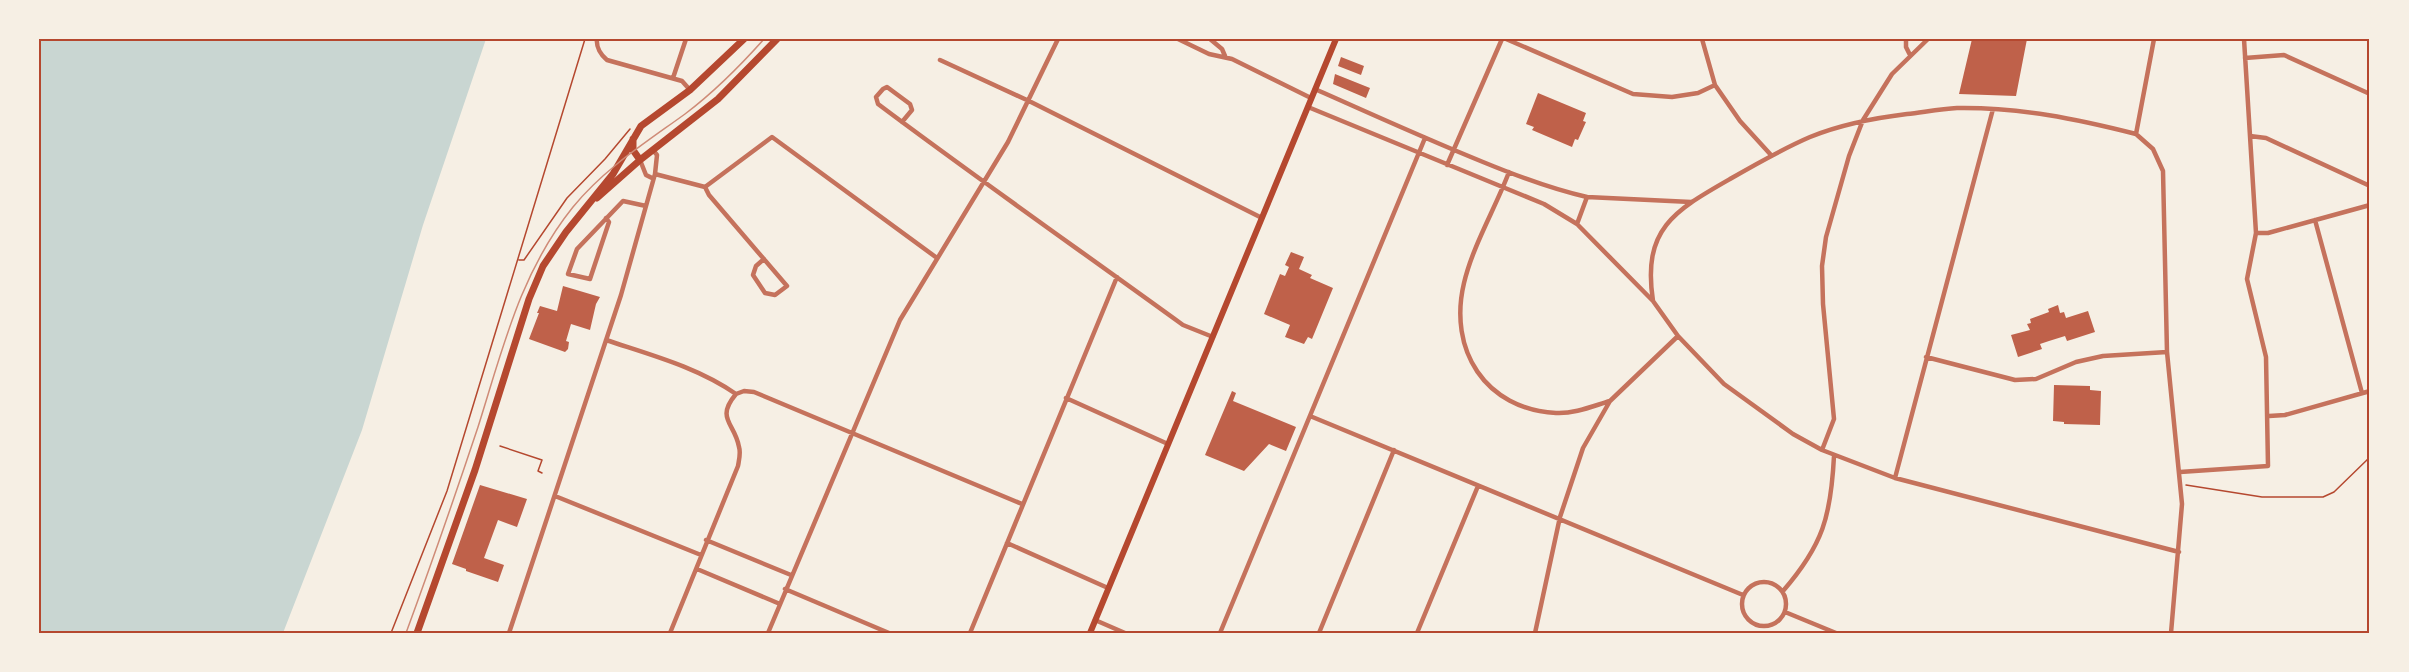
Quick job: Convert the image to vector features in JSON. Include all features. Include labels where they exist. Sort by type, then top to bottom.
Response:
[{"type":"main road","points":[[417,633],[477,464],[537,278],[566,232],[613,174],[641,126],[690,90],[744,39]]},
{"type":"main road","points":[[593,201],[640,160],[718,99],[777,39]]},
{"type":"main road","points":[[1090,633],[1336,39]]},
{"type":"main road","points":[[633,139],[633,150],[640,160]]},
{"type":"street","points":[[597,39],[602,56],[607,60],[682,81],[690,90]]},
{"type":"street","points":[[673,78],[686,39]]},
{"type":"street","points":[[768,633],[900,320],[985,182],[1029,101],[1058,39]]},
{"type":"street","points":[[1178,39],[1209,54],[1225,56],[1311,98]]},
{"type":"street","points":[[1210,39],[1222,49],[1225,56]]},
{"type":"street","points":[[1447,165],[1504,39],[1633,93],[1672,97],[1698,93],[1715,85]]},
{"type":"street","points":[[1702,39],[1715,85],[1740,121],[1771,155]]},
{"type":"street","points":[[1906,39],[1906,47],[1910,55]]},
{"type":"street","points":[[1822,450],[1834,419],[1823,304],[1822,267],[1826,237],[1846,167],[1863,120],[1893,74],[1928,39]]},
{"type":"street","points":[[2136,134],[2154,39]]},
{"type":"street","points":[[2180,472],[2268,466],[2269,416],[2266,401],[2266,357],[2247,279],[2256,233],[2244,39]]},
{"type":"street","points":[[2246,58],[2284,55],[2370,94]]},
{"type":"street","points":[[940,60],[1029,101],[1262,218]]},
{"type":"street","points":[[902,123],[912,110],[910,104],[887,87],[882,89],[876,97],[878,104],[902,123],[1183,325],[1213,336]]},
{"type":"street","points":[[1315,89],[1452,150],[1553,190],[1587,197],[1691,202]]},
{"type":"street","points":[[1308,107],[1544,204],[1577,224],[1653,301],[1678,336],[1732,390],[1793,434],[1822,450],[1895,477],[2179,552]]},
{"type":"street","points":[[1653,301],[1650,280],[1653,256],[1657,240],[1667,223],[1691,202],[1771,155],[1811,136],[1863,120],[1954,108],[1993,108],[2073,118],[2136,134],[2153,149],[2163,171],[2168,352],[2182,504],[2171,633]]},
{"type":"street","points":[[1895,477],[1993,108]]},
{"type":"street","points":[[2250,136],[2266,138],[2370,186]]},
{"type":"street","points":[[640,160],[646,175],[705,186],[772,137],[937,258]]},
{"type":"street","points":[[1220,633],[1425,138]]},
{"type":"street","points":[[509,633],[606,340],[646,206],[657,155],[653,150]]},
{"type":"street","points":[[1509,172],[1464,282],[1460,329],[1466,353],[1478,374],[1495,391],[1533,409],[1557,413],[1610,401]]},
{"type":"street","points":[[705,186],[709,195],[764,259],[787,286],[775,295],[765,293],[753,275],[756,266],[764,259]]},
{"type":"street","points":[[1577,224],[1587,197]]},
{"type":"street","points":[[606,218],[609,222],[590,279],[568,274],[578,249],[606,218],[623,201],[646,206]]},
{"type":"street","points":[[2256,233],[2268,233],[2370,205]]},
{"type":"street","points":[[2315,220],[2362,393]]},
{"type":"street","points":[[970,633],[1117,277]]},
{"type":"street","points":[[1535,633],[1560,517],[1583,448],[1610,401],[1678,336]]},
{"type":"street","points":[[606,340],[686,367],[711,378],[736,394]]},
{"type":"street","points":[[1926,357],[2015,380],[2036,379],[2076,362],[2103,356],[2168,352]]},
{"type":"street","points":[[669,633],[697,570],[706,540],[738,466],[740,446],[730,428],[726,412],[736,394],[744,391],[754,393],[1022,504]]},
{"type":"street","points":[[2269,416],[2285,414],[2370,391]]},
{"type":"street","points":[[1066,398],[1168,444]]},
{"type":"street","points":[[1311,416],[1478,486],[1560,517],[1743,595]]},
{"type":"street","points":[[1319,633],[1394,450]]},
{"type":"street","points":[[1783,591],[1804,567],[1817,544],[1828,515],[1834,456]]},
{"type":"street","points":[[1417,633],[1478,486]]},
{"type":"street","points":[[555,496],[701,555]]},
{"type":"street","points":[[706,540],[791,575]]},
{"type":"street","points":[[1007,543],[1108,588]]},
{"type":"street","points":[[697,570],[780,604]]},
{"type":"street","points":[[1762,581],[1777,585],[1783,591],[1785,612],[1780,619],[1767,626],[1752,623],[1742,610],[1743,595],[1748,588],[1762,581]]},
{"type":"street","points":[[785,589],[889,633]]},
{"type":"street","points":[[1785,612],[1836,633]]},
{"type":"street","points":[[1095,620],[1125,633]]},
{"type":"street","points":[[869,633],[872,626]]},
{"type":"path","points":[[391,633],[447,490],[519,261],[585,39]]},
{"type":"path","points":[[519,261],[524,260],[567,198],[605,159],[636,122]]},
{"type":"path","points":[[500,446],[542,460],[538,471],[542,473]]},
{"type":"path","points":[[2181,484],[2262,496],[2323,497],[2334,492],[2370,457]]},
{"type":"shaded area","points":[[39,39],[486,39],[423,225],[362,430],[283,633],[39,633]]},
{"type":"building","points":[[1972,39],[2027,39],[2016,96],[1959,94]]},
{"type":"building","points":[[1341,57],[1364,66],[1361,75],[1338,66]]},
{"type":"building","points":[[1335,74],[1370,88],[1366,98],[1333,84]]},
{"type":"building","points":[[1538,93],[1586,113],[1583,121],[1586,122],[1578,140],[1575,139],[1572,147],[1532,130],[1534,127],[1526,124]]},
{"type":"building","points":[[1291,252],[1304,257],[1299,269],[1312,275],[1310,278],[1333,288],[1312,339],[1308,337],[1304,344],[1285,337],[1290,325],[1264,314],[1280,274],[1285,276],[1289,267],[1285,265]]},
{"type":"building","points":[[563,286],[600,297],[590,330],[571,324],[566,341],[569,342],[568,349],[565,352],[529,339],[540,306],[557,311]]},
{"type":"building","points":[[2058,305],[2060,313],[2064,312],[2066,318],[2088,311],[2095,332],[2067,341],[2065,336],[2049,341],[2040,344],[2042,349],[2018,357],[2011,335],[2030,330],[2027,324],[2031,323],[2030,319],[2049,312],[2048,309]]},
{"type":"building","points":[[2054,385],[2090,386],[2090,390],[2101,391],[2100,425],[2064,424],[2064,422],[2053,421]]},
{"type":"building","points":[[1232,391],[1236,393],[1233,401],[1296,427],[1286,451],[1269,444],[1244,471],[1205,455]]},
{"type":"building","points":[[480,485],[527,499],[517,527],[498,520],[484,558],[504,565],[498,582],[452,564]]},
{"type":"tram line","points":[[406,633],[461,479],[505,340],[539,258],[555,232],[585,193],[626,157],[706,97],[764,39]]}]
